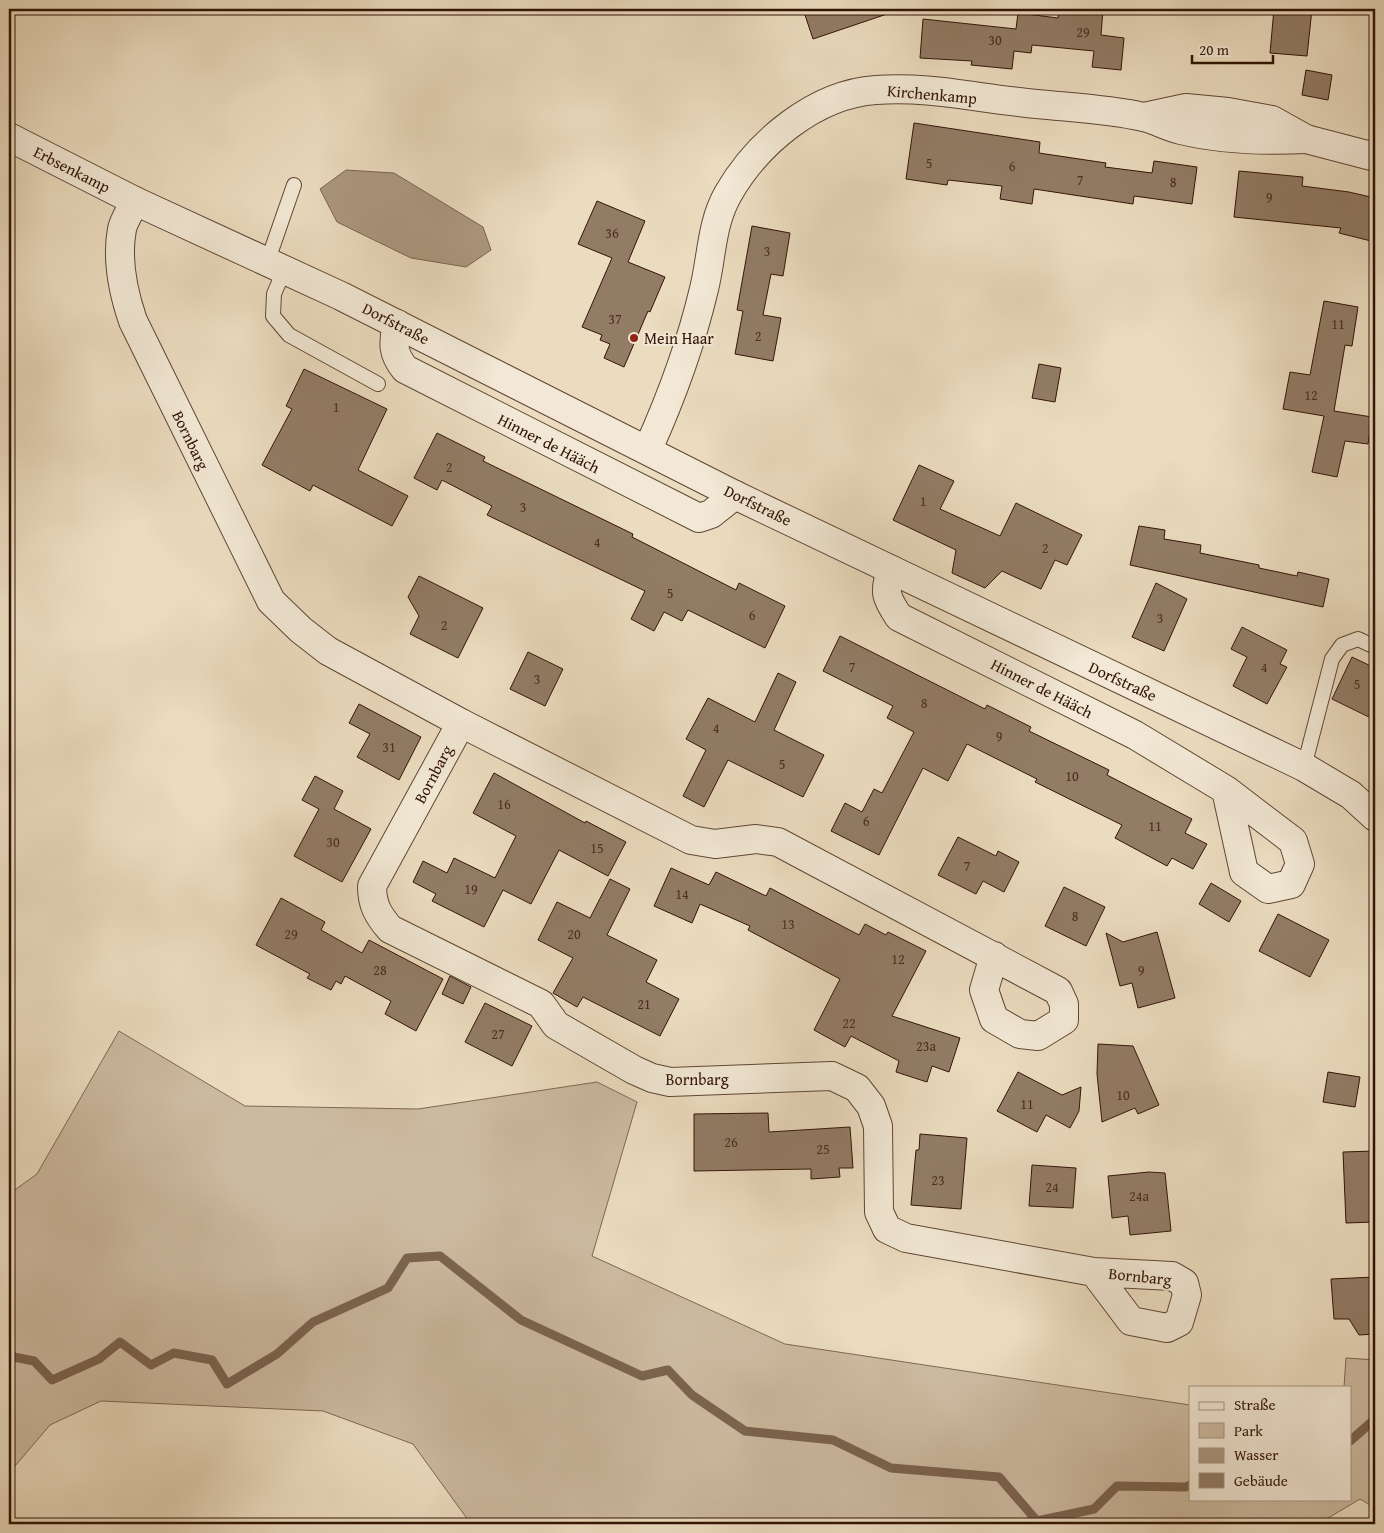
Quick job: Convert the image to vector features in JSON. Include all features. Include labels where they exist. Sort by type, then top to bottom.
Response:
[{"type":"street","name":"Kirchenkamp","points":[[648,449],[685,356],[704,288],[712,237],[727,195],[751,160],[778,134],[808,113],[840,98],[875,90],[924,90],[1144,117],[1186,108],[1228,112],[1272,120],[1306,139],[1375,157]]},
{"type":"street","name":"Erbsenkamp","points":[[9,137],[135,201]]},
{"type":"street","name":"Dorfstraße","points":[[135,201],[277,264],[648,449],[735,495],[1304,766],[1351,795],[1375,817]]},
{"type":"street","name":"Bornbarg","points":[[135,201],[122,228],[120,264],[123,292],[128,307],[137,330],[271,601],[301,630],[328,652],[461,723],[691,840],[715,844],[756,839],[778,842],[994,956]]},
{"type":"street","name":"Hinner de Hääch","points":[[397,324],[392,345],[396,357],[405,369],[542,440],[699,518],[712,514],[735,495]]},
{"type":"street","name":"Hinner de Hääch","points":[[892,570],[885,585],[888,601],[898,617],[1135,735],[1226,790]]},
{"type":"street","name":"Bornbarg","points":[[461,723],[372,886],[372,899],[378,914],[390,929],[540,1004],[556,1024],[652,1078],[670,1082],[832,1076],[857,1088],[871,1106],[878,1126],[879,1212],[887,1228],[906,1238],[1094,1272]]},
{"type":"lane","points":[[294,185],[277,264],[273,316],[289,334],[378,384]]},
{"type":"lane","points":[[1304,766],[1332,659],[1342,645],[1358,640],[1375,647]]},
{"type":"green space","points":[[119,1031],[245,1106],[418,1109],[597,1082],[637,1102],[592,1256],[785,1344],[1189,1405],[1189,1500],[1352,1500],[1352,1386],[1344,1386],[1346,1358],[1375,1360],[1375,1508],[1360,1499],[1318,1524],[471,1524],[413,1444],[323,1411],[101,1401],[50,1425],[9,1473],[9,1194],[37,1174]]},
{"type":"water","points":[[346,170],[394,173],[483,227],[491,250],[466,267],[411,258],[337,222],[320,189]]},
{"type":"building","points":[[803,9],[890,9],[890,13],[813,39]]},
{"type":"building","points":[[1059,9],[1103,9],[1101,35],[1124,38],[1121,70],[1092,67],[1094,51],[1032,45],[1031,53],[1014,51],[1012,69],[971,65],[972,61],[920,58],[923,19],[1016,29],[1018,13],[1058,18]]},
{"type":"building","points":[[1274,9],[1312,9],[1307,56],[1270,53]]},
{"type":"building","points":[[1306,70],[1332,75],[1328,100],[1302,95]]},
{"type":"building","points":[[914,123],[1040,142],[1039,153],[1106,163],[1105,167],[1152,173],[1154,161],[1197,167],[1192,204],[1134,196],[1133,204],[1034,189],[1032,204],[1000,199],[1002,186],[948,180],[947,185],[906,179]]},
{"type":"building","points":[[1239,171],[1303,177],[1302,186],[1349,192],[1375,198],[1375,242],[1339,233],[1341,228],[1234,217]]},
{"type":"building","points":[[597,201],[645,221],[628,262],[665,277],[624,367],[604,358],[610,344],[600,340],[602,335],[582,327],[612,258],[578,244]]},
{"type":"building","points":[[752,226],[790,233],[783,276],[771,274],[763,315],[781,318],[773,361],[735,354],[743,311],[737,310]]},
{"type":"building","points":[[1324,301],[1358,307],[1352,346],[1345,345],[1334,411],[1372,417],[1368,444],[1345,441],[1337,477],[1312,472],[1324,416],[1283,409],[1290,372],[1310,375]]},
{"type":"building","points":[[1039,364],[1061,368],[1055,402],[1032,398]]},
{"type":"building","points":[[304,369],[387,409],[358,470],[408,496],[392,526],[313,485],[310,491],[262,465],[292,409],[286,406]]},
{"type":"building","points":[[437,433],[485,457],[483,461],[633,534],[632,537],[736,590],[739,583],[785,606],[765,648],[688,610],[682,621],[664,612],[654,631],[631,619],[645,591],[487,515],[492,506],[442,480],[437,490],[414,478]]},
{"type":"building","points":[[919,465],[954,481],[940,509],[1000,536],[1016,503],[1082,535],[1067,565],[1055,560],[1041,589],[1002,571],[985,588],[952,573],[956,550],[893,520]]},
{"type":"building","points":[[1139,526],[1165,530],[1164,539],[1201,545],[1200,553],[1259,565],[1259,568],[1297,576],[1298,572],[1329,579],[1323,607],[1130,565]]},
{"type":"building","points":[[419,576],[483,608],[458,658],[410,634],[419,616],[408,597]]},
{"type":"building","points":[[1156,583],[1187,599],[1164,651],[1132,637]]},
{"type":"building","points":[[1242,627],[1287,650],[1280,664],[1287,667],[1267,704],[1233,686],[1247,657],[1231,649]]},
{"type":"building","points":[[840,636],[985,709],[987,705],[1031,727],[1029,731],[1109,770],[1107,775],[1192,819],[1185,833],[1207,844],[1193,869],[1172,858],[1167,866],[1115,838],[1122,825],[1035,782],[1037,779],[967,744],[948,781],[923,768],[879,855],[831,831],[845,803],[862,812],[874,789],[882,793],[914,732],[887,718],[893,706],[823,671]]},
{"type":"building","points":[[528,652],[563,669],[545,706],[510,689]]},
{"type":"building","points":[[1352,657],[1375,668],[1375,720],[1332,699]]},
{"type":"building","points":[[778,673],[796,682],[774,730],[824,755],[803,797],[728,760],[704,807],[683,796],[706,750],[686,739],[708,698],[755,722]]},
{"type":"building","points":[[359,704],[421,737],[399,780],[357,757],[370,734],[349,723]]},
{"type":"building","points":[[494,773],[585,823],[586,821],[626,842],[608,876],[559,850],[531,904],[503,890],[484,927],[432,901],[436,894],[413,882],[423,861],[447,873],[454,858],[495,878],[516,836],[473,813]]},
{"type":"building","points":[[315,776],[343,791],[334,809],[371,829],[342,882],[294,856],[319,809],[302,800]]},
{"type":"building","points":[[958,837],[996,856],[998,851],[1019,862],[1004,892],[983,881],[976,894],[938,875]]},
{"type":"building","points":[[671,868],[709,885],[716,872],[766,896],[770,888],[859,935],[865,924],[886,935],[888,932],[926,951],[892,1016],[960,1038],[949,1072],[932,1066],[927,1082],[896,1072],[899,1061],[851,1036],[845,1047],[814,1030],[840,979],[748,930],[750,926],[700,904],[692,923],[654,906]]},
{"type":"building","points":[[610,879],[630,889],[607,935],[657,960],[646,982],[679,999],[660,1036],[583,997],[577,1007],[553,993],[573,958],[538,940],[557,902],[590,918]]},
{"type":"building","points":[[1211,883],[1241,901],[1229,922],[1199,904]]},
{"type":"building","points":[[1064,887],[1105,907],[1086,946],[1045,926]]},
{"type":"building","points":[[281,898],[325,922],[321,930],[362,953],[369,940],[443,979],[416,1031],[385,1014],[391,1001],[345,976],[341,984],[336,981],[331,990],[307,978],[310,974],[256,945]]},
{"type":"building","points":[[1278,914],[1329,940],[1310,977],[1259,951]]},
{"type":"building","points":[[1157,932],[1175,998],[1138,1008],[1132,983],[1120,986],[1106,933],[1123,942]]},
{"type":"building","points":[[450,976],[471,987],[463,1004],[442,994]]},
{"type":"building","points":[[485,1003],[532,1026],[512,1066],[465,1042]]},
{"type":"building","points":[[1098,1044],[1133,1046],[1159,1105],[1138,1114],[1135,1108],[1102,1122],[1097,1074]]},
{"type":"building","points":[[1018,1072],[1062,1095],[1081,1087],[1079,1111],[1070,1128],[1046,1115],[1037,1132],[997,1111]]},
{"type":"building","points":[[1328,1072],[1360,1077],[1355,1107],[1323,1102]]},
{"type":"building","points":[[768,1113],[769,1132],[850,1127],[853,1168],[839,1168],[840,1177],[811,1179],[811,1169],[694,1171],[694,1114]]},
{"type":"building","points":[[920,1134],[967,1138],[961,1209],[911,1205],[916,1150],[919,1150]]},
{"type":"building","points":[[1375,1151],[1375,1222],[1346,1223],[1343,1152]]},
{"type":"building","points":[[1032,1165],[1076,1168],[1073,1208],[1029,1206]]},
{"type":"building","points":[[1149,1172],[1165,1173],[1171,1231],[1130,1235],[1128,1216],[1112,1218],[1108,1176]]},
{"type":"building","points":[[1375,1277],[1375,1334],[1359,1335],[1349,1319],[1334,1319],[1331,1279]]},
{"type":"waterway","points":[[9,1356],[34,1361],[52,1380],[99,1359],[120,1342],[151,1365],[174,1353],[212,1360],[227,1384],[277,1354],[313,1322],[388,1288],[407,1258],[440,1256],[521,1320],[642,1376],[668,1370],[692,1395],[745,1431],[833,1440],[891,1468],[999,1477],[1037,1521],[1094,1509],[1117,1486],[1189,1486]]},
{"type":"waterway","points":[[1352,1439],[1375,1419]]},
{"type":"place","name":"Mein Haar","points":[[634,338]]}]
